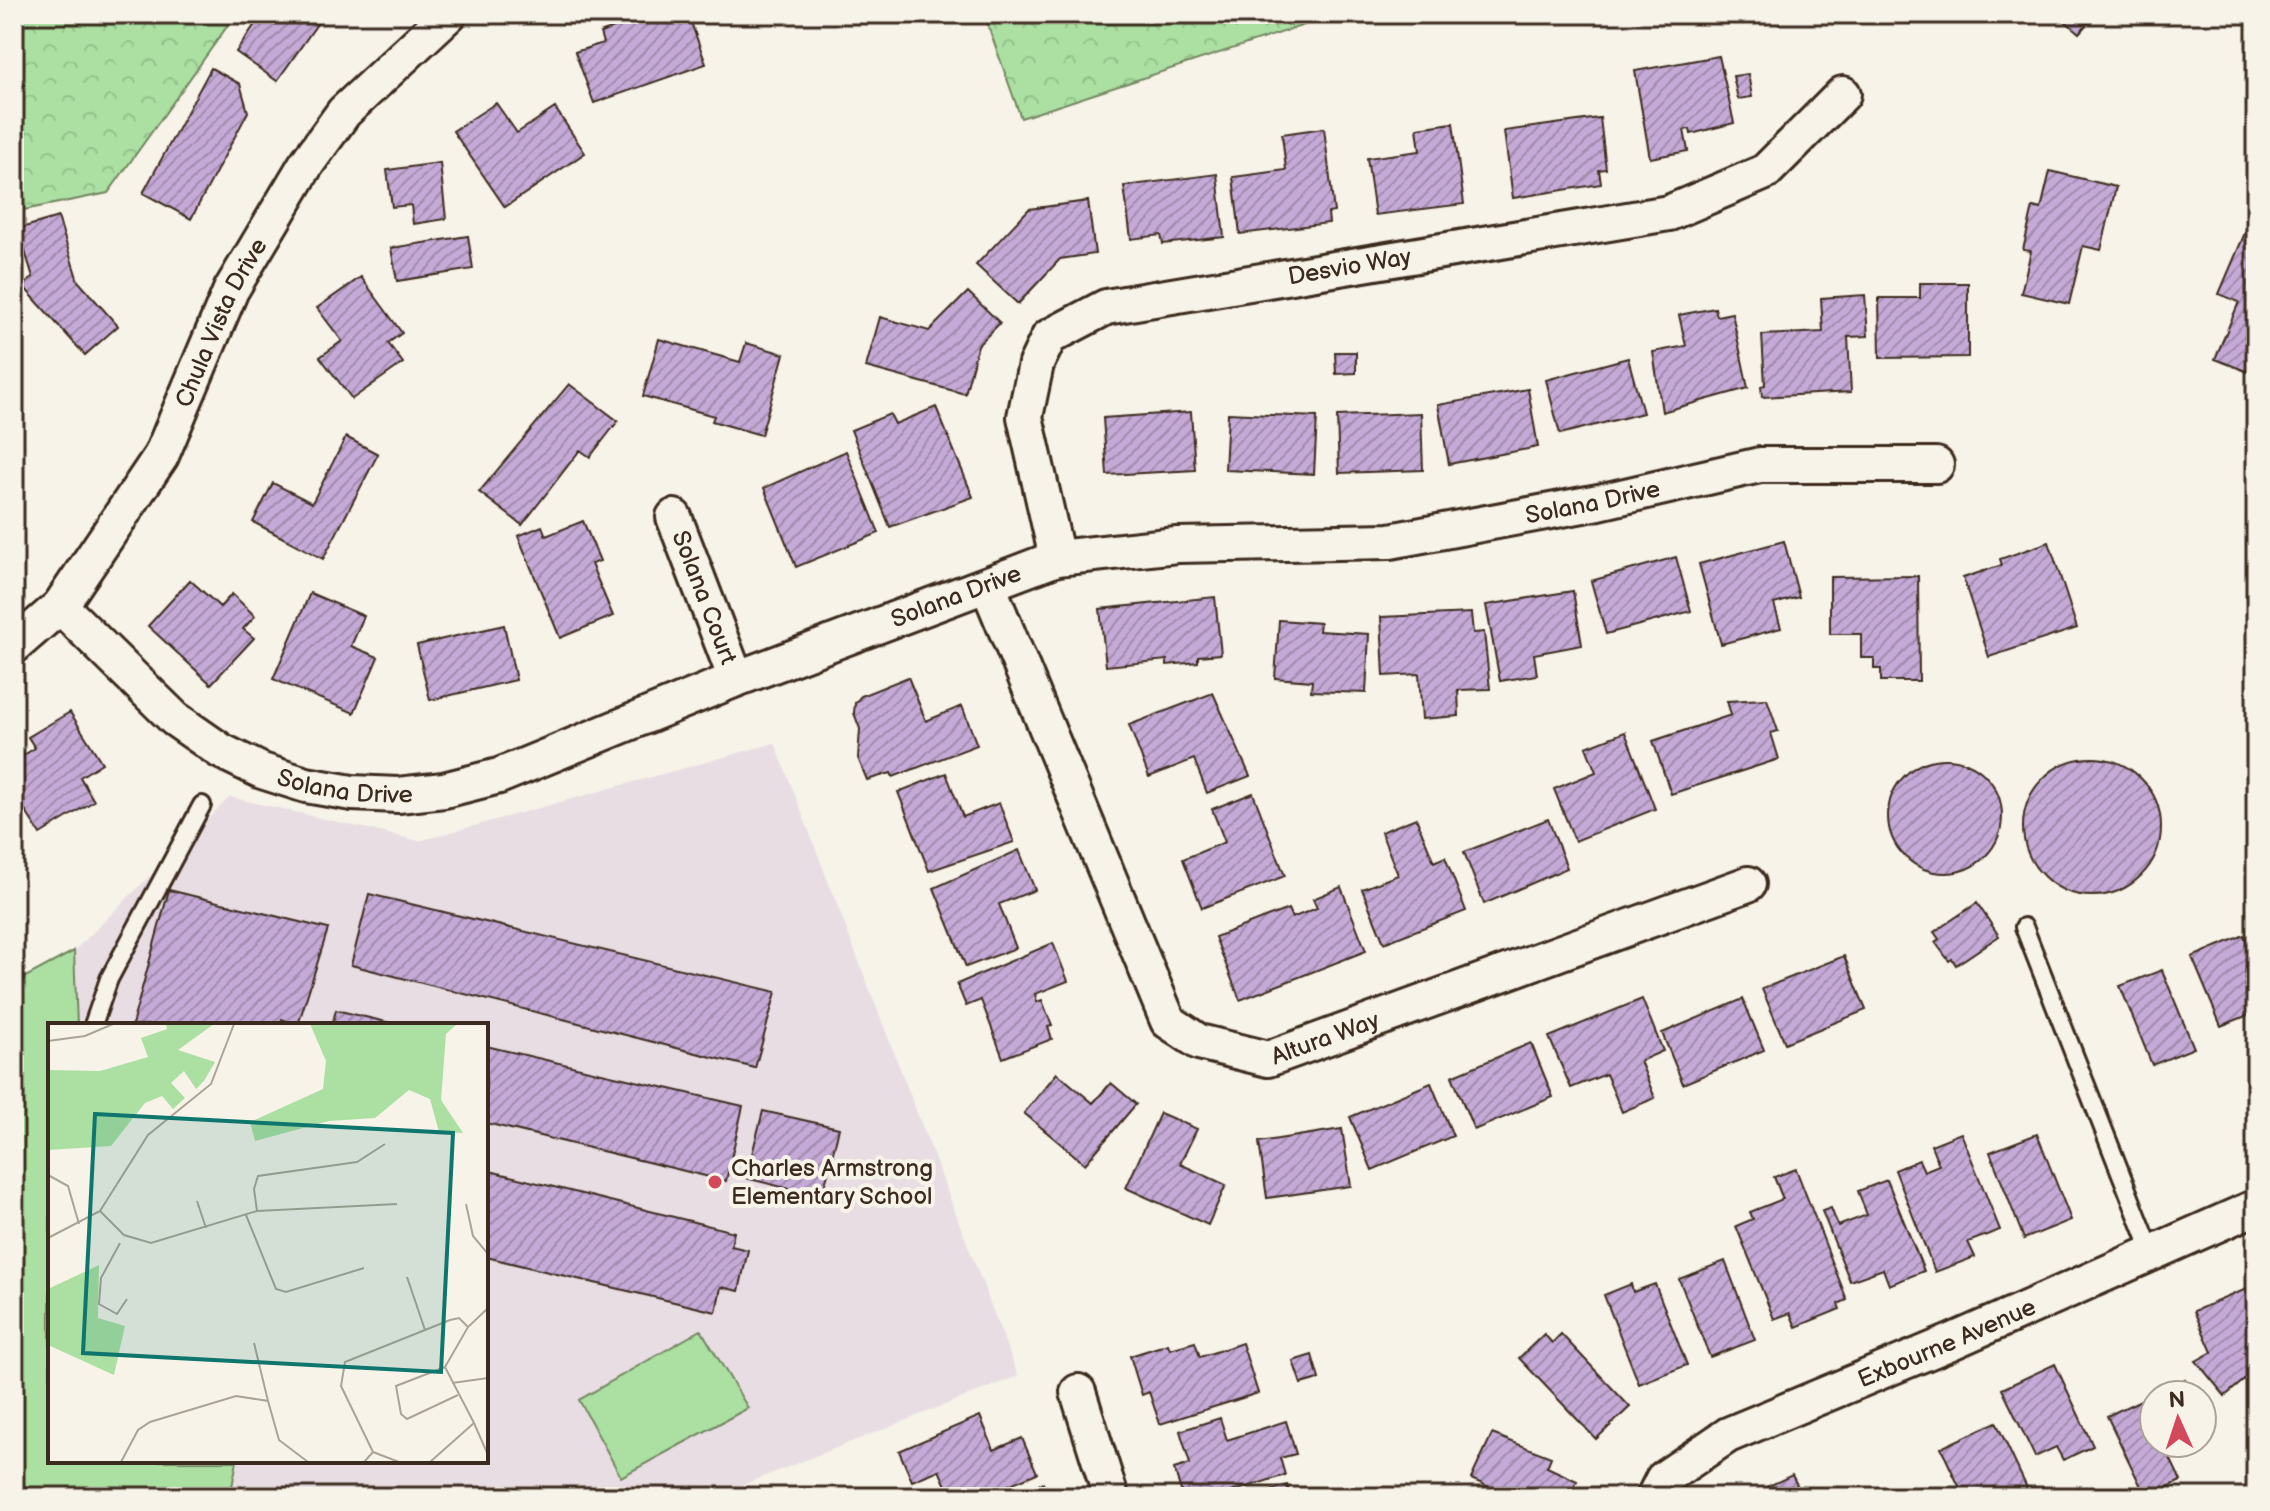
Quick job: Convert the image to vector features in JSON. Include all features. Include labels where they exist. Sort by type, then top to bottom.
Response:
[{"type":"street","name":"Chula Vista Drive","points":[[14,646],[60,606],[161,456],[231,290],[305,166],[344,112],[449,14]]},
{"type":"street","name":"Desvio Way","points":[[1057,558],[1025,417],[1036,364],[1049,337],[1106,307],[1669,213],[1765,172],[1843,94]]},
{"type":"street","name":"Solana Drive","points":[[60,606],[175,719],[221,751],[262,771],[306,785],[352,793],[398,795],[444,790],[499,776],[736,679],[1057,558],[1177,545],[1390,541],[1599,502],[1760,465],[1936,465]]},
{"type":"street","name":"Solana Court","points":[[674,517],[736,679]]},
{"type":"street","name":"Altura Way","points":[[988,586],[1168,1021],[1199,1042],[1268,1059],[1748,884]]},
{"type":"street","name":"Exbourne Avenue","points":[[1654,1497],[1663,1479],[1728,1435],[2256,1207]]},
{"type":"street","points":[[1078,1392],[1111,1497]]},
{"type":"lane","points":[[94,1023],[109,979],[202,805]]},
{"type":"lane","points":[[2024,927],[2152,1253]]},
{"type":"shaded area","name":"Charles Armstrong Elementary School","points":[[775,743],[1018,1376],[712,1497],[230,1497],[237,1463],[488,1463],[488,1023],[77,1023],[74,951],[230,797],[419,841]]},
{"type":"green space","points":[[14,14],[236,14],[108,193],[14,212]]},
{"type":"green space","points":[[984,14],[1338,14],[1021,118]]},
{"type":"green space","points":[[74,951],[77,1023],[48,1023],[48,1463],[237,1463],[230,1497],[14,1497],[14,983]]},
{"type":"green space","points":[[701,1330],[748,1408],[621,1477],[579,1400]]},
{"type":"building","points":[[262,14],[324,14],[277,81],[236,52]]},
{"type":"building","points":[[654,14],[657,21],[688,14],[706,64],[594,103],[575,52],[603,43],[600,33]]},
{"type":"building","points":[[2057,14],[2096,14],[2079,33]]},
{"type":"building","points":[[1719,56],[1734,123],[1691,134],[1690,129],[1684,130],[1688,151],[1650,158],[1635,71]]},
{"type":"building","points":[[211,68],[240,84],[248,112],[191,219],[143,193]]},
{"type":"building","points":[[1748,74],[1752,97],[1738,99],[1733,76]]},
{"type":"building","points":[[496,103],[517,133],[555,108],[585,153],[505,207],[453,131]]},
{"type":"building","points":[[1600,118],[1606,169],[1599,170],[1601,184],[1513,198],[1504,131]]},
{"type":"building","points":[[1453,123],[1464,204],[1375,215],[1367,158],[1420,151],[1417,128]]},
{"type":"building","points":[[1324,128],[1334,212],[1328,213],[1329,223],[1240,234],[1233,177],[1286,170],[1282,134]]},
{"type":"building","points":[[440,163],[446,219],[413,224],[411,205],[392,207],[387,170]]},
{"type":"building","points":[[2050,171],[2116,187],[2101,250],[2083,246],[2069,304],[2021,293],[2031,251],[2023,250],[2033,207],[2041,209]]},
{"type":"building","points":[[1217,174],[1224,237],[1163,244],[1161,235],[1131,239],[1124,186]]},
{"type":"building","points":[[1088,201],[1095,254],[1060,259],[1018,304],[976,265],[1029,209]]},
{"type":"building","points":[[2256,207],[2256,375],[2215,359],[2239,302],[2219,294]]},
{"type":"building","points":[[58,217],[78,281],[118,326],[85,355],[23,286],[33,277],[18,229]]},
{"type":"building","points":[[468,236],[473,269],[397,281],[391,248]]},
{"type":"building","points":[[361,277],[402,333],[388,343],[403,363],[352,399],[320,357],[342,341],[317,308]]},
{"type":"building","points":[[1920,283],[1968,283],[1968,357],[1880,358],[1879,298],[1920,298]]},
{"type":"building","points":[[968,292],[1000,323],[978,345],[965,394],[866,367],[880,317],[929,331]]},
{"type":"building","points":[[1865,295],[1868,336],[1848,337],[1851,392],[1762,397],[1761,386],[1765,385],[1762,335],[1823,332],[1821,298]]},
{"type":"building","points":[[1715,308],[1717,316],[1732,313],[1748,388],[1662,412],[1653,352],[1686,346],[1679,315]]},
{"type":"building","points":[[659,339],[740,362],[746,343],[784,354],[761,435],[712,421],[714,416],[643,396]]},
{"type":"building","points":[[1335,352],[1356,352],[1356,373],[1336,374]]},
{"type":"building","points":[[1628,358],[1643,413],[1560,434],[1546,380]]},
{"type":"building","points":[[569,384],[618,421],[590,457],[580,450],[522,525],[479,492]]},
{"type":"building","points":[[1528,389],[1538,447],[1449,464],[1438,405]]},
{"type":"building","points":[[936,407],[973,497],[890,527],[851,430],[890,414],[895,424]]},
{"type":"building","points":[[1191,412],[1195,470],[1107,475],[1103,418]]},
{"type":"building","points":[[1228,413],[1317,417],[1314,474],[1225,470]]},
{"type":"building","points":[[1421,413],[1423,470],[1339,473],[1337,416]]},
{"type":"building","points":[[346,437],[378,454],[323,559],[253,522],[273,483],[312,503]]},
{"type":"building","points":[[846,451],[879,533],[796,567],[764,488]]},
{"type":"building","points":[[583,521],[600,561],[591,564],[613,616],[560,638],[518,536],[542,526],[546,536]]},
{"type":"building","points":[[1784,541],[1799,597],[1774,604],[1781,628],[1721,644],[1699,564]]},
{"type":"building","points":[[2049,542],[2077,628],[1989,657],[1963,578],[2002,565],[2000,559]]},
{"type":"building","points":[[1676,557],[1691,611],[1606,634],[1591,581]]},
{"type":"building","points":[[1918,576],[1919,681],[1881,681],[1881,669],[1874,669],[1874,658],[1861,658],[1861,634],[1830,634],[1830,577]]},
{"type":"building","points":[[190,580],[220,607],[232,594],[255,616],[243,629],[254,638],[211,684],[148,626]]},
{"type":"building","points":[[1573,591],[1582,645],[1534,654],[1537,675],[1500,681],[1486,605]]},
{"type":"building","points":[[310,593],[364,616],[351,646],[378,657],[354,713],[273,679]]},
{"type":"building","points":[[1215,597],[1221,654],[1198,656],[1198,662],[1167,665],[1167,660],[1106,666],[1100,609]]},
{"type":"building","points":[[1471,613],[1473,633],[1484,632],[1490,689],[1458,690],[1459,716],[1422,719],[1419,674],[1384,676],[1381,617]]},
{"type":"building","points":[[1279,620],[1320,623],[1319,631],[1369,634],[1366,693],[1311,691],[1312,681],[1275,678]]},
{"type":"building","points":[[504,625],[516,680],[430,700],[417,645]]},
{"type":"building","points":[[908,677],[926,721],[962,706],[977,745],[893,777],[891,773],[867,780],[858,758],[860,729],[854,713],[855,703],[861,696]]},
{"type":"building","points":[[1213,693],[1250,776],[1207,793],[1194,759],[1149,777],[1129,725]]},
{"type":"building","points":[[1767,699],[1778,731],[1771,733],[1779,759],[1671,794],[1653,741],[1731,715],[1727,701]]},
{"type":"building","points":[[70,712],[102,763],[80,777],[94,801],[40,834],[14,793],[14,761],[35,748],[28,737]]},
{"type":"building","points":[[1625,732],[1655,809],[1575,841],[1554,789],[1596,772],[1586,747]]},
{"type":"building","points":[[2092,758],[2118,764],[2140,779],[2155,801],[2161,827],[2155,853],[2140,875],[2118,890],[2092,896],[2066,890],[2044,875],[2029,853],[2023,827],[2029,801],[2044,779],[2066,764]]},
{"type":"building","points":[[1945,759],[1967,764],[1985,776],[1997,794],[2002,816],[1997,838],[1985,856],[1967,868],[1945,873],[1923,868],[1905,856],[1893,838],[1888,816],[1893,794],[1905,776],[1923,764]]},
{"type":"building","points":[[946,773],[963,817],[999,803],[1014,842],[929,871],[898,792]]},
{"type":"building","points":[[1253,793],[1285,876],[1202,908],[1183,859],[1225,842],[1212,809]]},
{"type":"building","points":[[1416,818],[1434,862],[1445,857],[1466,911],[1384,943],[1362,889],[1398,875],[1381,832]]},
{"type":"building","points":[[1548,819],[1567,868],[1484,904],[1464,852]]},
{"type":"building","points":[[1019,850],[1035,890],[999,904],[1016,948],[966,967],[934,888]]},
{"type":"building","points":[[1341,887],[1366,951],[1240,1000],[1215,937],[1288,909],[1292,918],[1317,908],[1313,899]]},
{"type":"building","points":[[169,890],[328,929],[299,1023],[282,1019],[281,1023],[133,1023]]},
{"type":"building","points":[[369,894],[776,992],[755,1068],[351,965]]},
{"type":"building","points":[[1977,903],[1999,936],[1956,965],[1952,959],[1949,961],[1935,942],[1939,939],[1934,932]]},
{"type":"building","points":[[2244,935],[2256,963],[2256,1012],[2221,1026],[2192,957]]},
{"type":"building","points":[[1053,943],[1068,981],[1035,994],[1037,1002],[1042,1000],[1052,1026],[1048,1027],[1052,1039],[1003,1058],[981,1000],[966,1006],[957,984]]},
{"type":"building","points":[[1844,956],[1866,1010],[1785,1043],[1762,989]]},
{"type":"building","points":[[2162,970],[2194,1048],[2152,1065],[2120,986]]},
{"type":"building","points":[[1642,999],[1663,1051],[1640,1061],[1655,1098],[1622,1112],[1606,1074],[1571,1088],[1549,1037]]},
{"type":"building","points":[[1743,999],[1764,1050],[1683,1084],[1662,1033]]},
{"type":"building","points":[[336,1010],[391,1023],[333,1023]]},
{"type":"building","points":[[1531,1043],[1553,1097],[1474,1130],[1452,1076]]},
{"type":"building","points":[[488,1046],[743,1106],[726,1181],[488,1123]]},
{"type":"building","points":[[1057,1073],[1093,1103],[1111,1083],[1136,1104],[1085,1164],[1024,1113]]},
{"type":"building","points":[[1431,1083],[1453,1136],[1372,1170],[1350,1117]]},
{"type":"building","points":[[763,1111],[839,1128],[822,1197],[746,1178]]},
{"type":"building","points":[[1160,1113],[1197,1129],[1180,1164],[1226,1185],[1208,1225],[1126,1188]]},
{"type":"building","points":[[1342,1129],[1351,1186],[1267,1198],[1259,1142]]},
{"type":"building","points":[[1961,1133],[2000,1230],[1968,1242],[1975,1257],[1935,1272],[1895,1170],[1919,1160],[1924,1171],[1939,1165],[1931,1145]]},
{"type":"building","points":[[2037,1134],[2071,1220],[2024,1239],[1990,1152]]},
{"type":"building","points":[[1796,1169],[1847,1300],[1838,1304],[1840,1309],[1796,1327],[1790,1313],[1774,1319],[1736,1226],[1753,1219],[1750,1212],[1783,1199],[1774,1177]]},
{"type":"building","points":[[488,1170],[734,1232],[731,1246],[748,1250],[739,1291],[721,1287],[716,1312],[488,1257]]},
{"type":"building","points":[[1887,1180],[1924,1271],[1889,1285],[1883,1269],[1850,1281],[1822,1211],[1831,1208],[1838,1226],[1867,1215],[1858,1191]]},
{"type":"building","points":[[1725,1261],[1755,1340],[1710,1357],[1679,1279]]},
{"type":"building","points":[[1631,1284],[1633,1292],[1655,1284],[1687,1365],[1639,1384],[1604,1295]]},
{"type":"building","points":[[2256,1285],[2256,1347],[2244,1352],[2256,1370],[2225,1396],[2218,1388],[2218,1379],[2211,1379],[2196,1361],[2212,1352],[2194,1311]]},
{"type":"building","points":[[1544,1334],[1552,1343],[1561,1334],[1630,1407],[1596,1439],[1519,1358]]},
{"type":"building","points":[[1195,1342],[1200,1357],[1242,1343],[1258,1393],[1160,1424],[1149,1392],[1142,1395],[1130,1356],[1168,1344],[1170,1349]]},
{"type":"building","points":[[1312,1355],[1319,1379],[1301,1384],[1293,1361]]},
{"type":"building","points":[[2055,1364],[2093,1446],[2063,1460],[2056,1447],[2035,1457],[2002,1389]]},
{"type":"building","points":[[2138,1401],[2138,1459],[2171,1459],[2181,1481],[2146,1497],[2107,1416]]},
{"type":"building","points":[[980,1416],[994,1450],[1022,1438],[1037,1473],[980,1497],[951,1497],[939,1470],[912,1481],[899,1451]]},
{"type":"building","points":[[1220,1418],[1227,1440],[1286,1421],[1296,1454],[1280,1458],[1285,1475],[1216,1497],[1183,1497],[1174,1469],[1190,1464],[1180,1431]]},
{"type":"building","points":[[1996,1422],[2028,1490],[2014,1497],[1964,1497],[1941,1448]]},
{"type":"building","points":[[1492,1434],[1551,1457],[1547,1467],[1577,1481],[1570,1497],[1512,1497],[1471,1479]]},
{"type":"building","points":[[1792,1475],[1803,1497],[1746,1497]]},
{"type":"building","points":[[1043,1483],[1047,1497],[1001,1497]]},
{"type":"building","points":[[1287,1485],[1291,1497],[1251,1497]]},
{"type":"building","points":[[2088,1489],[2091,1497],[2061,1497]]},
{"type":"place","name":"Charles Armstrong Elementary School","points":[[715,1182]]}]
